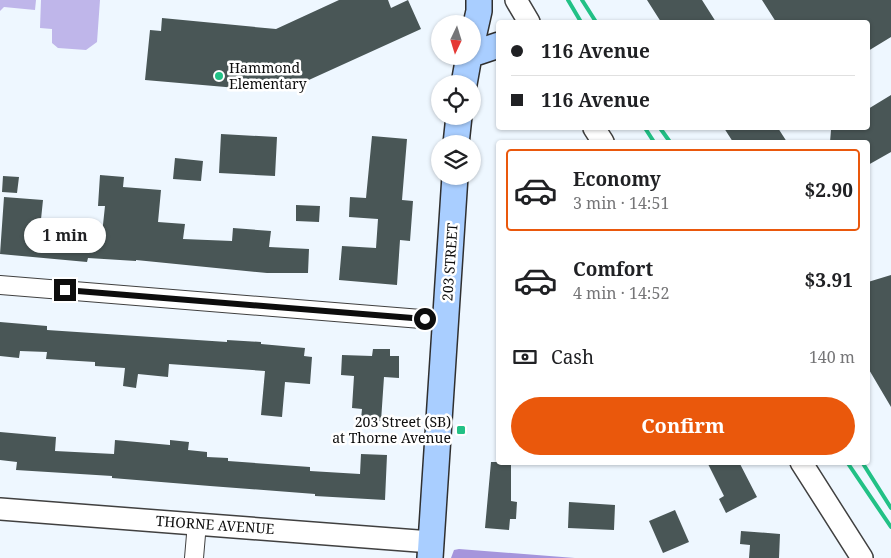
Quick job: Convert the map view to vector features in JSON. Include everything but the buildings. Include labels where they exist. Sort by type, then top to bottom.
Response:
[{"type":"main road","points":[[464,15],[470,0]]},
{"type":"main road","points":[[478,15],[479,0]]},
{"type":"main road","points":[[481,51],[496,46]]},
{"type":"main road","name":"203 STREET","points":[[430,550],[454,185]]},
{"type":"street","points":[[516,0],[528,20]]},
{"type":"street","points":[[0,285],[446,321]]},
{"type":"street","points":[[803,465],[862,558]]},
{"type":"street","name":"THORNE AVENUE","points":[[0,509],[197,523],[430,550]]},
{"type":"street","points":[[194,558],[197,523]]},
{"type":"shaded area","points":[[0,0],[36,0],[35,10],[4,7],[0,11]]},
{"type":"shaded area","points":[[41,0],[100,0],[97,42],[86,50],[58,48],[52,43],[52,29],[40,28]]},
{"type":"shaded area","points":[[454,550],[575,558],[451,558]]},
{"type":"railway","points":[[568,0],[580,20]]},
{"type":"railway","points":[[582,0],[595,20]]},
{"type":"railway","points":[[646,130],[653,140]]},
{"type":"railway","points":[[661,130],[669,140]]},
{"type":"railway","points":[[849,465],[891,527]]},
{"type":"railway","points":[[864,465],[891,508]]},
{"type":"place","name":"Hammond Elementary","points":[[219,76]]},
{"type":"place","name":"203 Street (SB) at Thorne Avenue","points":[[461,430]]},
{"type":"route","points":[[65,290],[425,319]]}]
